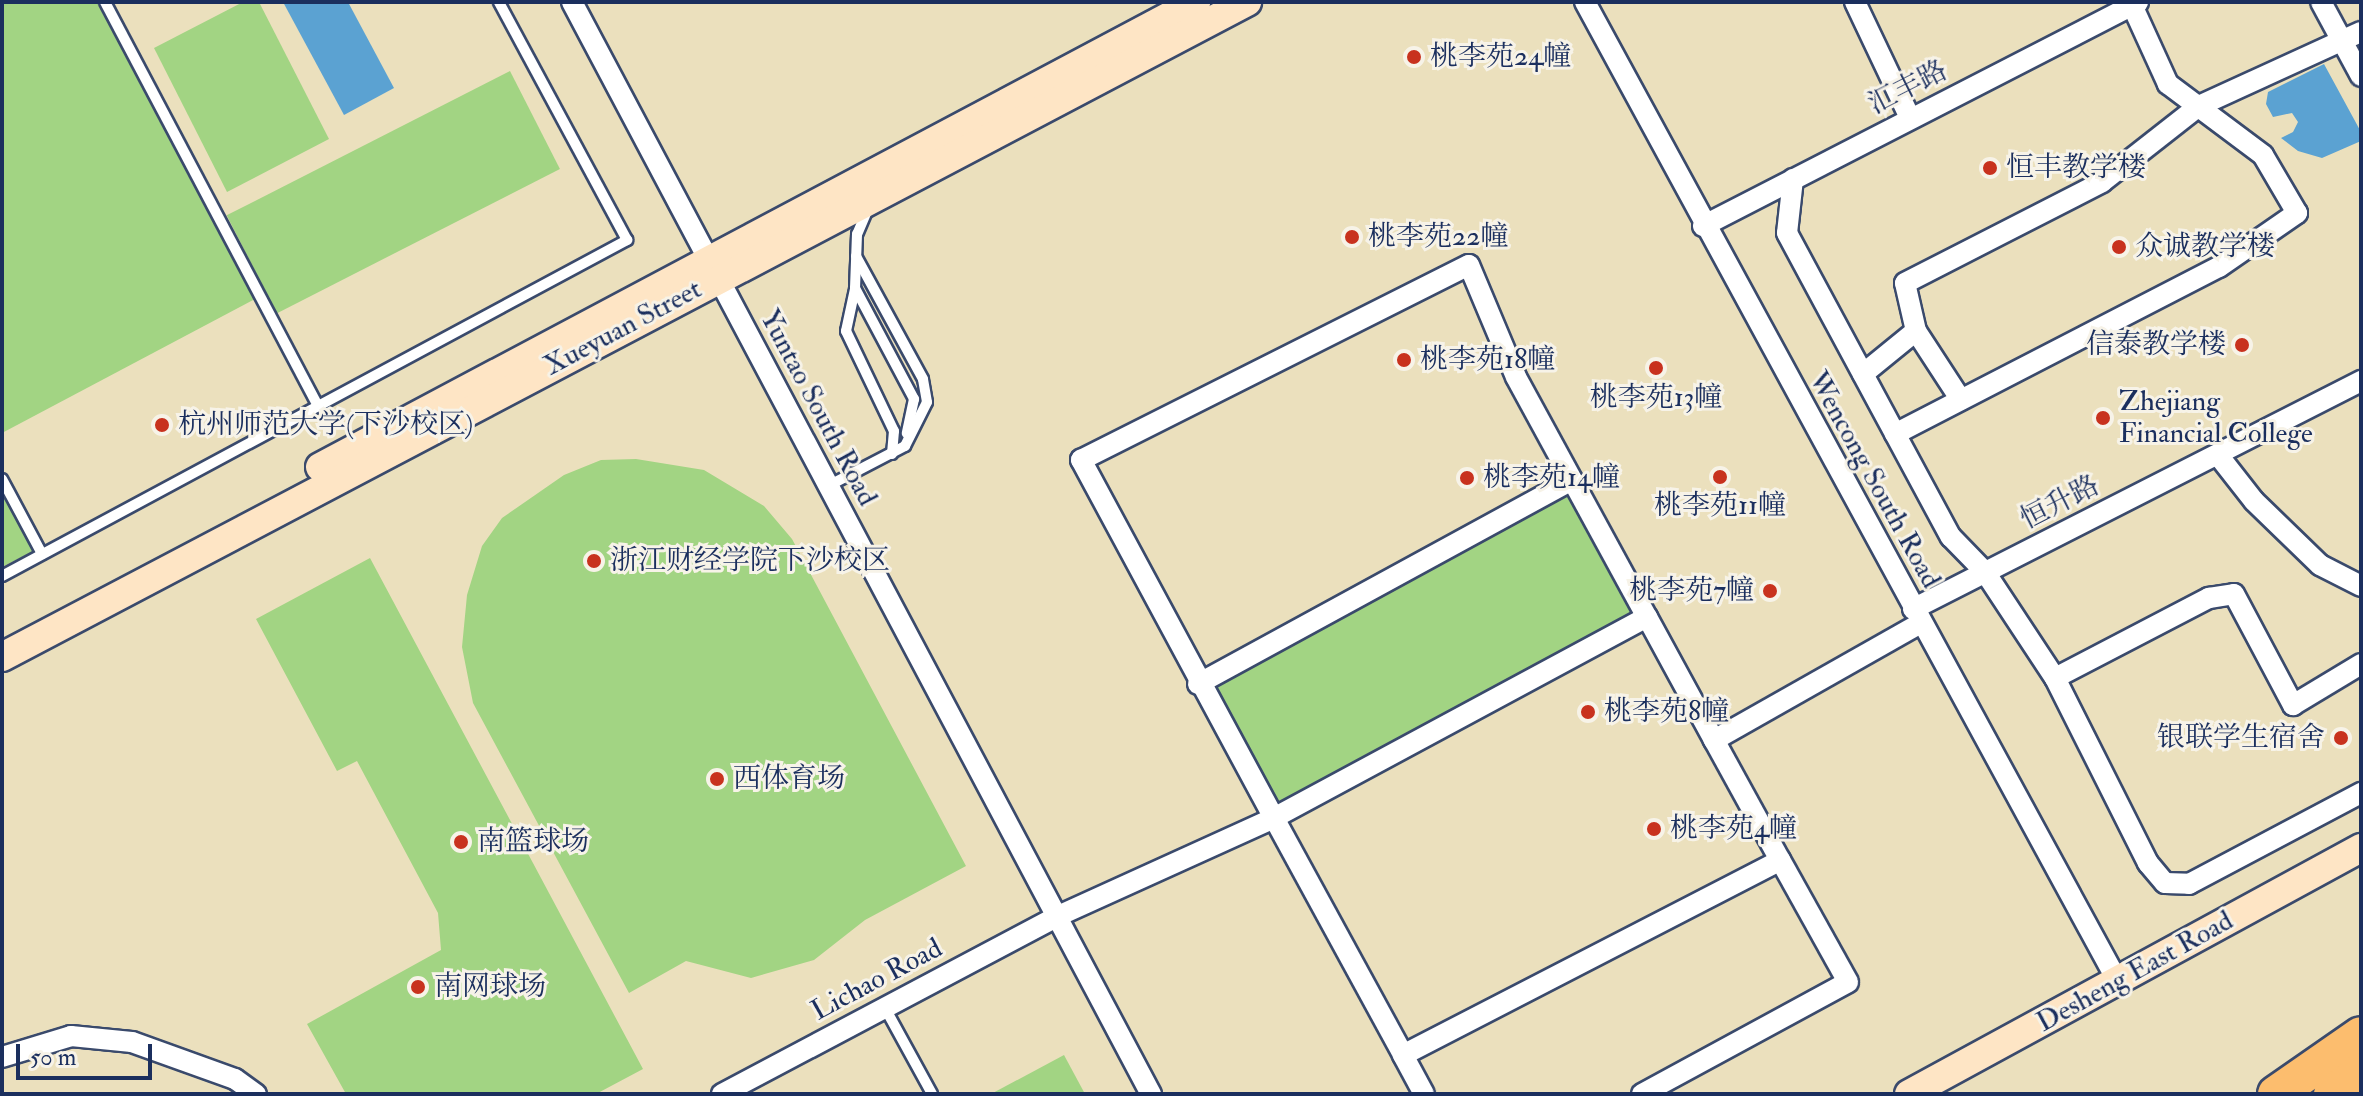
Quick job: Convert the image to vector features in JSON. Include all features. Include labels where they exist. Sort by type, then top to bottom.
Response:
[{"type":"highway","points":[[2276,1094],[2353,1052]]},
{"type":"highway","points":[[2332,1094],[2353,1052]]},
{"type":"main road","points":[[2,638],[712,268],[1196,2]]},
{"type":"main road","name":"Xueyuan Street","points":[[2,657],[712,268],[881,192],[1247,2]]},
{"type":"main road","name":"Desheng East Road","points":[[1909,1094],[2361,848]]},
{"type":"street","name":"Yuntao South Road","points":[[572,2],[1151,1094]]},
{"type":"street","name":"Wencong South Road","points":[[1585,2],[1703,226],[2118,982]]},
{"type":"street","points":[[1855,2],[1910,118]]},
{"type":"street","points":[[2321,2],[2361,76]]},
{"type":"street","name":"汇丰路","points":[[1703,226],[2135,4]]},
{"type":"street","points":[[1895,434],[2219,267],[2297,213],[2263,155],[2168,84],[2135,4]]},
{"type":"street","points":[[1961,400],[1916,331],[1905,283],[2102,182],[2199,106],[2361,32]]},
{"type":"street","points":[[1793,179],[1787,233],[1951,537],[1985,572],[2055,678],[2148,863],[2165,883],[2189,884],[2361,793]]},
{"type":"street","points":[[1424,1094],[1198,684],[1081,460],[1469,265],[1516,377],[1848,982],[1642,1094]]},
{"type":"street","points":[[1863,374],[1916,331]]},
{"type":"street","name":"恒升路","points":[[1714,740],[1985,572],[2361,381]]},
{"type":"street","points":[[2218,455],[2254,501],[2320,565],[2361,586]]},
{"type":"street","points":[[1198,684],[1572,480]]},
{"type":"street","points":[[2055,678],[2209,598],[2234,594],[2293,705],[2361,664]]},
{"type":"street","name":"Lichao Road","points":[[722,1094],[1058,916],[1274,818],[1647,617]]},
{"type":"street","points":[[1403,1055],[1780,860]]},
{"type":"street","points":[[9,1055],[71,1036],[132,1042],[235,1079],[256,1094]]},
{"type":"lane","points":[[105,2],[318,406]]},
{"type":"lane","points":[[2,576],[627,240],[499,2]]},
{"type":"lane","points":[[881,192],[863,216],[856,256],[855,288],[846,331],[894,431],[892,454]]},
{"type":"lane","points":[[828,486],[892,454],[915,433],[927,402],[923,379],[856,256]]},
{"type":"lane","points":[[855,288],[914,399],[911,428],[892,454]]},
{"type":"lane","points":[[2,479],[42,554]]},
{"type":"lane","points":[[885,1008],[932,1094]]},
{"type":"green space","points":[[2,2],[99,2],[255,299],[2,433]]},
{"type":"green space","points":[[243,2],[259,2],[329,139],[227,192],[154,48]]},
{"type":"green space","points":[[510,71],[560,169],[277,313],[227,215]]},
{"type":"green space","name":"西体育场","points":[[636,459],[704,470],[764,506],[792,539],[966,866],[865,920],[814,960],[751,978],[686,961],[629,993],[473,703],[462,647],[467,595],[482,546],[502,518],[564,475],[601,460]]},
{"type":"green space","points":[[2,491],[34,551],[2,567]]},
{"type":"green space","points":[[1569,491],[1637,614],[1280,813],[1211,689]]},
{"type":"green space","name":"南篮球场","points":[[370,558],[643,1069],[596,1094],[346,1094],[307,1024],[441,950],[438,913],[357,761],[337,771],[256,619]]},
{"type":"green space","points":[[1064,1055],[1085,1094],[991,1094]]},
{"type":"water","points":[[283,2],[348,2],[394,88],[344,115]]},
{"type":"water","points":[[2324,64],[2361,132],[2361,141],[2322,158],[2298,151],[2281,138],[2293,132],[2298,122],[2292,113],[2273,117],[2266,104],[2268,92]]},
{"type":"place","name":"桃李苑24幢","points":[[1414,57]]},
{"type":"place","name":"恒丰教学楼","points":[[1990,168]]},
{"type":"place","name":"桃李苑22幢","points":[[1352,237]]},
{"type":"place","name":"众诚教学楼","points":[[2119,247]]},
{"type":"place","name":"信泰教学楼","points":[[2242,345]]},
{"type":"place","name":"桃李苑18幢","points":[[1404,360]]},
{"type":"place","name":"桃李苑13幢","points":[[1656,368]]},
{"type":"place","name":"Zhejiang Financial College","points":[[2103,418]]},
{"type":"place","name":"杭州师范大学(下沙校区)","points":[[162,425]]},
{"type":"place","name":"桃李苑11幢","points":[[1720,477]]},
{"type":"place","name":"桃李苑14幢","points":[[1467,478]]},
{"type":"place","name":"浙江财经学院下沙校区","points":[[594,561]]},
{"type":"place","name":"桃李苑7幢","points":[[1770,591]]},
{"type":"place","name":"桃李苑8幢","points":[[1588,712]]},
{"type":"place","name":"银联学生宿舍","points":[[2341,738]]},
{"type":"place","name":"西体育场","points":[[717,779]]},
{"type":"place","name":"桃李苑4幢","points":[[1654,829]]},
{"type":"place","name":"南篮球场","points":[[461,842]]},
{"type":"place","name":"南网球场","points":[[418,987]]}]
